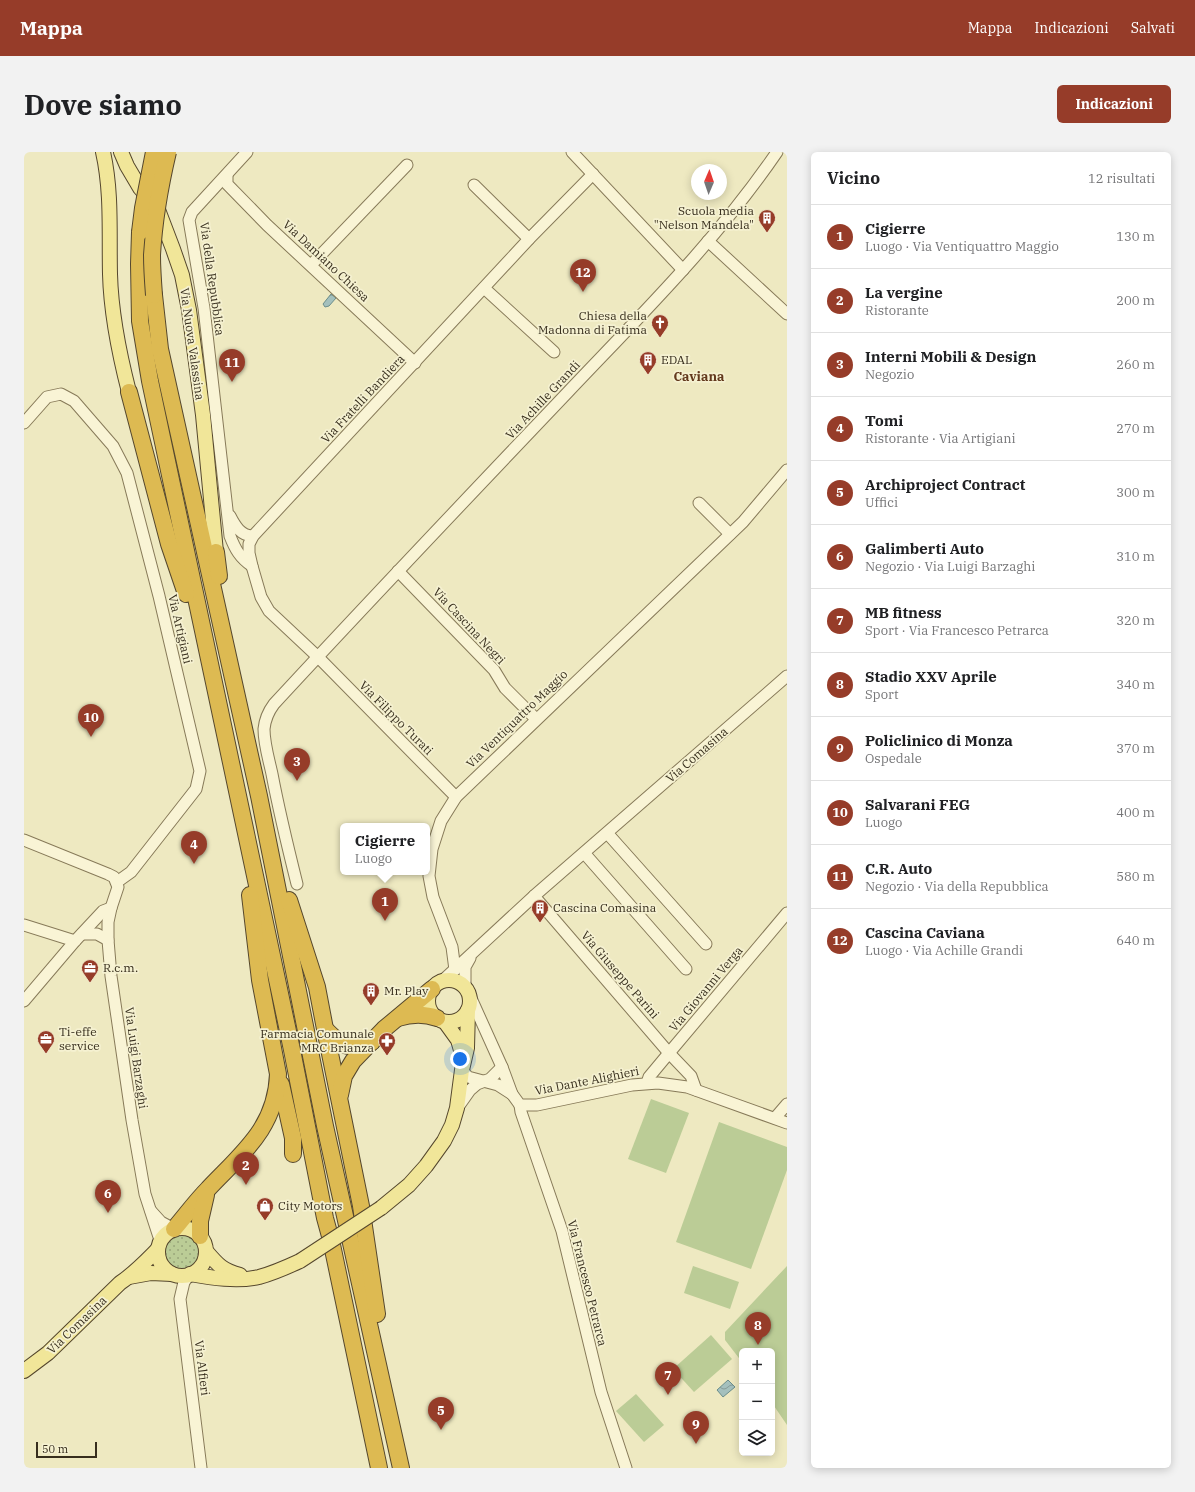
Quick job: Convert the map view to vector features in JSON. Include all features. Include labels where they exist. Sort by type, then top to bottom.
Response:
[{"type":"highway","points":[[154,152],[145,195],[140,232],[139,284],[143,339],[152,389],[245,833],[291,1043],[325,1218],[331,1240],[379,1468]]},
{"type":"highway","points":[[168,152],[155,224],[152,256],[154,295],[160,350],[259,796],[325,1126],[401,1468]]},
{"type":"highway","points":[[129,392],[170,544],[205,659],[212,671]]},
{"type":"highway","points":[[216,552],[233,683]]},
{"type":"highway","points":[[259,796],[266,809],[294,916],[318,987],[324,1029],[361,1206],[383,1348],[383,1383]]},
{"type":"highway","points":[[245,833],[245,852],[260,980],[278,1074],[293,1138],[293,1154]]},
{"type":"highway","points":[[340,1102],[340,1088],[344,1076],[353,1061],[396,1019],[436,986]]},
{"type":"highway","points":[[396,1019],[409,1014],[429,1015],[441,1020]]},
{"type":"highway","points":[[324,1029],[338,1043],[346,1046],[364,1045],[372,1042]]},
{"type":"highway","points":[[174,1228],[208,1189],[243,1153],[266,1122],[271,1112],[278,1088],[278,1074]]},
{"type":"highway","points":[[200,1236],[202,1207],[208,1189]]},
{"type":"main road","points":[[103,152],[108,178],[110,276],[114,320],[120,358],[129,392]]},
{"type":"main road","name":"Via Nuova Valassina","points":[[121,152],[127,166],[140,188],[157,208],[174,249],[182,275],[189,310],[202,408],[216,552]]},
{"type":"main road","points":[[190,1274],[224,1278],[258,1277],[285,1268],[300,1261],[381,1208],[409,1185],[426,1166],[444,1141],[452,1125],[457,1108],[467,1048],[468,998],[454,981],[447,980],[436,986],[428,1001],[429,1007],[432,1013],[441,1020],[458,1040],[463,1065]]},
{"type":"main road","points":[[441,1020],[452,1022],[459,1020],[464,1016],[468,998]]},
{"type":"main road","points":[[174,1228],[188,1228],[195,1231],[200,1236],[205,1243],[206,1252],[205,1259],[197,1271],[178,1276],[165,1270],[160,1264],[158,1256],[159,1244],[164,1235],[174,1228]]},
{"type":"main road","name":"Via Comasina","points":[[24,1371],[48,1353],[120,1283],[129,1277],[159,1244]]},
{"type":"main road","points":[[206,1252],[218,1265],[227,1271],[240,1275],[258,1277]]},
{"type":"main road","name":"Via Comasina","points":[[129,1277],[151,1273],[172,1274]]},
{"type":"street","name":"Via della Repubblica","points":[[247,152],[192,212],[189,220],[204,308],[230,536],[241,557],[252,566]]},
{"type":"street","points":[[572,152],[683,270]]},
{"type":"street","name":"Via Achille Grandi","points":[[297,884],[278,804],[264,730],[265,720],[269,711],[398,570],[683,270],[764,172],[777,152]]},
{"type":"street","points":[[311,266],[407,165]]},
{"type":"street","name":"Via Fratelli Bandiera","points":[[318,657],[269,611],[261,597],[249,553],[250,544],[254,536],[529,239],[593,174]]},
{"type":"street","name":"Via Damiano Chiesa","points":[[227,175],[227,184],[311,266],[415,363]]},
{"type":"street","points":[[474,185],[529,239]]},
{"type":"street","points":[[708,241],[787,314]]},
{"type":"street","points":[[484,288],[554,352]]},
{"type":"street","name":"Via Artigiani","points":[[24,423],[47,397],[61,394],[74,401],[113,446],[127,473],[159,596],[200,771],[196,789],[131,872],[117,882]]},
{"type":"street","name":"Via Ventiquattro Maggio","points":[[454,970],[452,947],[433,897],[430,876],[432,849],[441,822],[456,797],[743,522],[787,470]]},
{"type":"street","points":[[699,503],[730,534]]},
{"type":"street","points":[[227,511],[238,530],[248,536],[254,536]]},
{"type":"street","name":"Via Cascina Negri","points":[[398,570],[494,670],[505,688],[536,719]]},
{"type":"street","name":"Via Filippo Turati","points":[[318,657],[456,797]]},
{"type":"street","name":"Via Comasina","points":[[436,986],[534,896],[608,834],[787,676]]},
{"type":"street","points":[[608,834],[706,944]]},
{"type":"street","points":[[24,840],[108,874],[114,877],[117,882]]},
{"type":"street","points":[[585,854],[686,969]]},
{"type":"street","name":"Via Luigi Barzaghi","points":[[117,882],[118,891],[111,908],[108,922],[111,976],[132,1120],[145,1194],[159,1244]]},
{"type":"street","name":"Via Giuseppe Parini","points":[[534,896],[691,1076],[696,1090]]},
{"type":"street","points":[[24,1001],[78,937],[103,911],[111,908]]},
{"type":"street","name":"Via Giovanni Verga","points":[[647,1083],[649,1077],[669,1052],[787,913]]},
{"type":"street","points":[[24,925],[78,937],[97,934],[108,940]]},
{"type":"street","points":[[472,953],[465,967],[468,998],[502,1067],[512,1094]]},
{"type":"street","points":[[463,1065],[468,1077],[498,1085],[512,1094]]},
{"type":"street","points":[[457,1108],[470,1090],[477,1084],[496,1075],[502,1067]]},
{"type":"street","name":"Via Dante Alighieri","points":[[512,1094],[520,1105],[537,1105],[632,1085],[647,1083],[674,1084],[696,1090],[787,1123]]},
{"type":"street","points":[[775,1118],[787,1104]]},
{"type":"street","name":"Via Francesco Petrarca","points":[[520,1105],[521,1112],[562,1232],[601,1392],[626,1468]]},
{"type":"street","points":[[150,1209],[162,1222],[174,1228]]},
{"type":"street","name":"Via Alfieri","points":[[190,1274],[184,1282],[180,1299],[201,1468]]},
{"type":"green space","points":[[651,1099],[689,1113],[666,1173],[628,1159]]},
{"type":"green space","points":[[719,1122],[787,1147],[787,1170],[751,1269],[676,1242]]},
{"type":"green space","points":[[179,1233],[185,1233],[195,1238],[200,1251],[195,1264],[185,1269],[179,1269],[169,1264],[164,1254],[164,1248],[169,1238]]},
{"type":"green space","points":[[693,1266],[739,1282],[730,1309],[684,1293]]},
{"type":"green space","points":[[787,1266],[787,1425],[775,1407],[775,1348],[739,1348],[739,1358],[725,1340],[725,1332]]},
{"type":"green space","points":[[711,1335],[732,1359],[694,1392],[673,1369]]},
{"type":"green space","points":[[636,1394],[664,1425],[644,1442],[616,1411]]},
{"type":"water","points":[[331,294],[336,298],[329,306],[325,307],[323,304]]},
{"type":"water","points":[[728,1380],[735,1387],[723,1397],[717,1390]]},
{"type":"place","name":"Scuola media \"Nelson Mandela\"","points":[[767,233]]},
{"type":"place","name":"Cascina Caviana","points":[[583,292]]},
{"type":"place","name":"Chiesa della Madonna di Fatima","points":[[660,338]]},
{"type":"place","name":"EDAL","points":[[648,375]]},
{"type":"place","name":"C.R. Auto","points":[[232,382]]},
{"type":"place","name":"Salvarani FEG","points":[[91,737]]},
{"type":"place","name":"Interni Mobili & Design","points":[[297,781]]},
{"type":"place","name":"Tomi","points":[[194,864]]},
{"type":"place","name":"Cigierre","points":[[385,921]]},
{"type":"place","name":"Cascina Comasina","points":[[540,923]]},
{"type":"place","name":"R.c.m.","points":[[90,983]]},
{"type":"place","name":"Mr. Play","points":[[371,1006]]},
{"type":"place","name":"Ti-effe service","points":[[46,1054]]},
{"type":"place","name":"Farmacia Comunale MRC Brianza","points":[[387,1056]]},
{"type":"place","name":"La vergine","points":[[246,1185]]},
{"type":"place","name":"Galimberti Auto","points":[[108,1213]]},
{"type":"place","name":"City Motors","points":[[265,1221]]},
{"type":"place","name":"Stadio XXV Aprile","points":[[758,1345]]},
{"type":"place","name":"MB fitness","points":[[668,1395]]},
{"type":"place","name":"Archiproject Contract","points":[[441,1430]]},
{"type":"place","name":"Policlinico di Monza","points":[[696,1444]]},
{"type":"district","name":"Caviana","points":[[699,376]]}]
